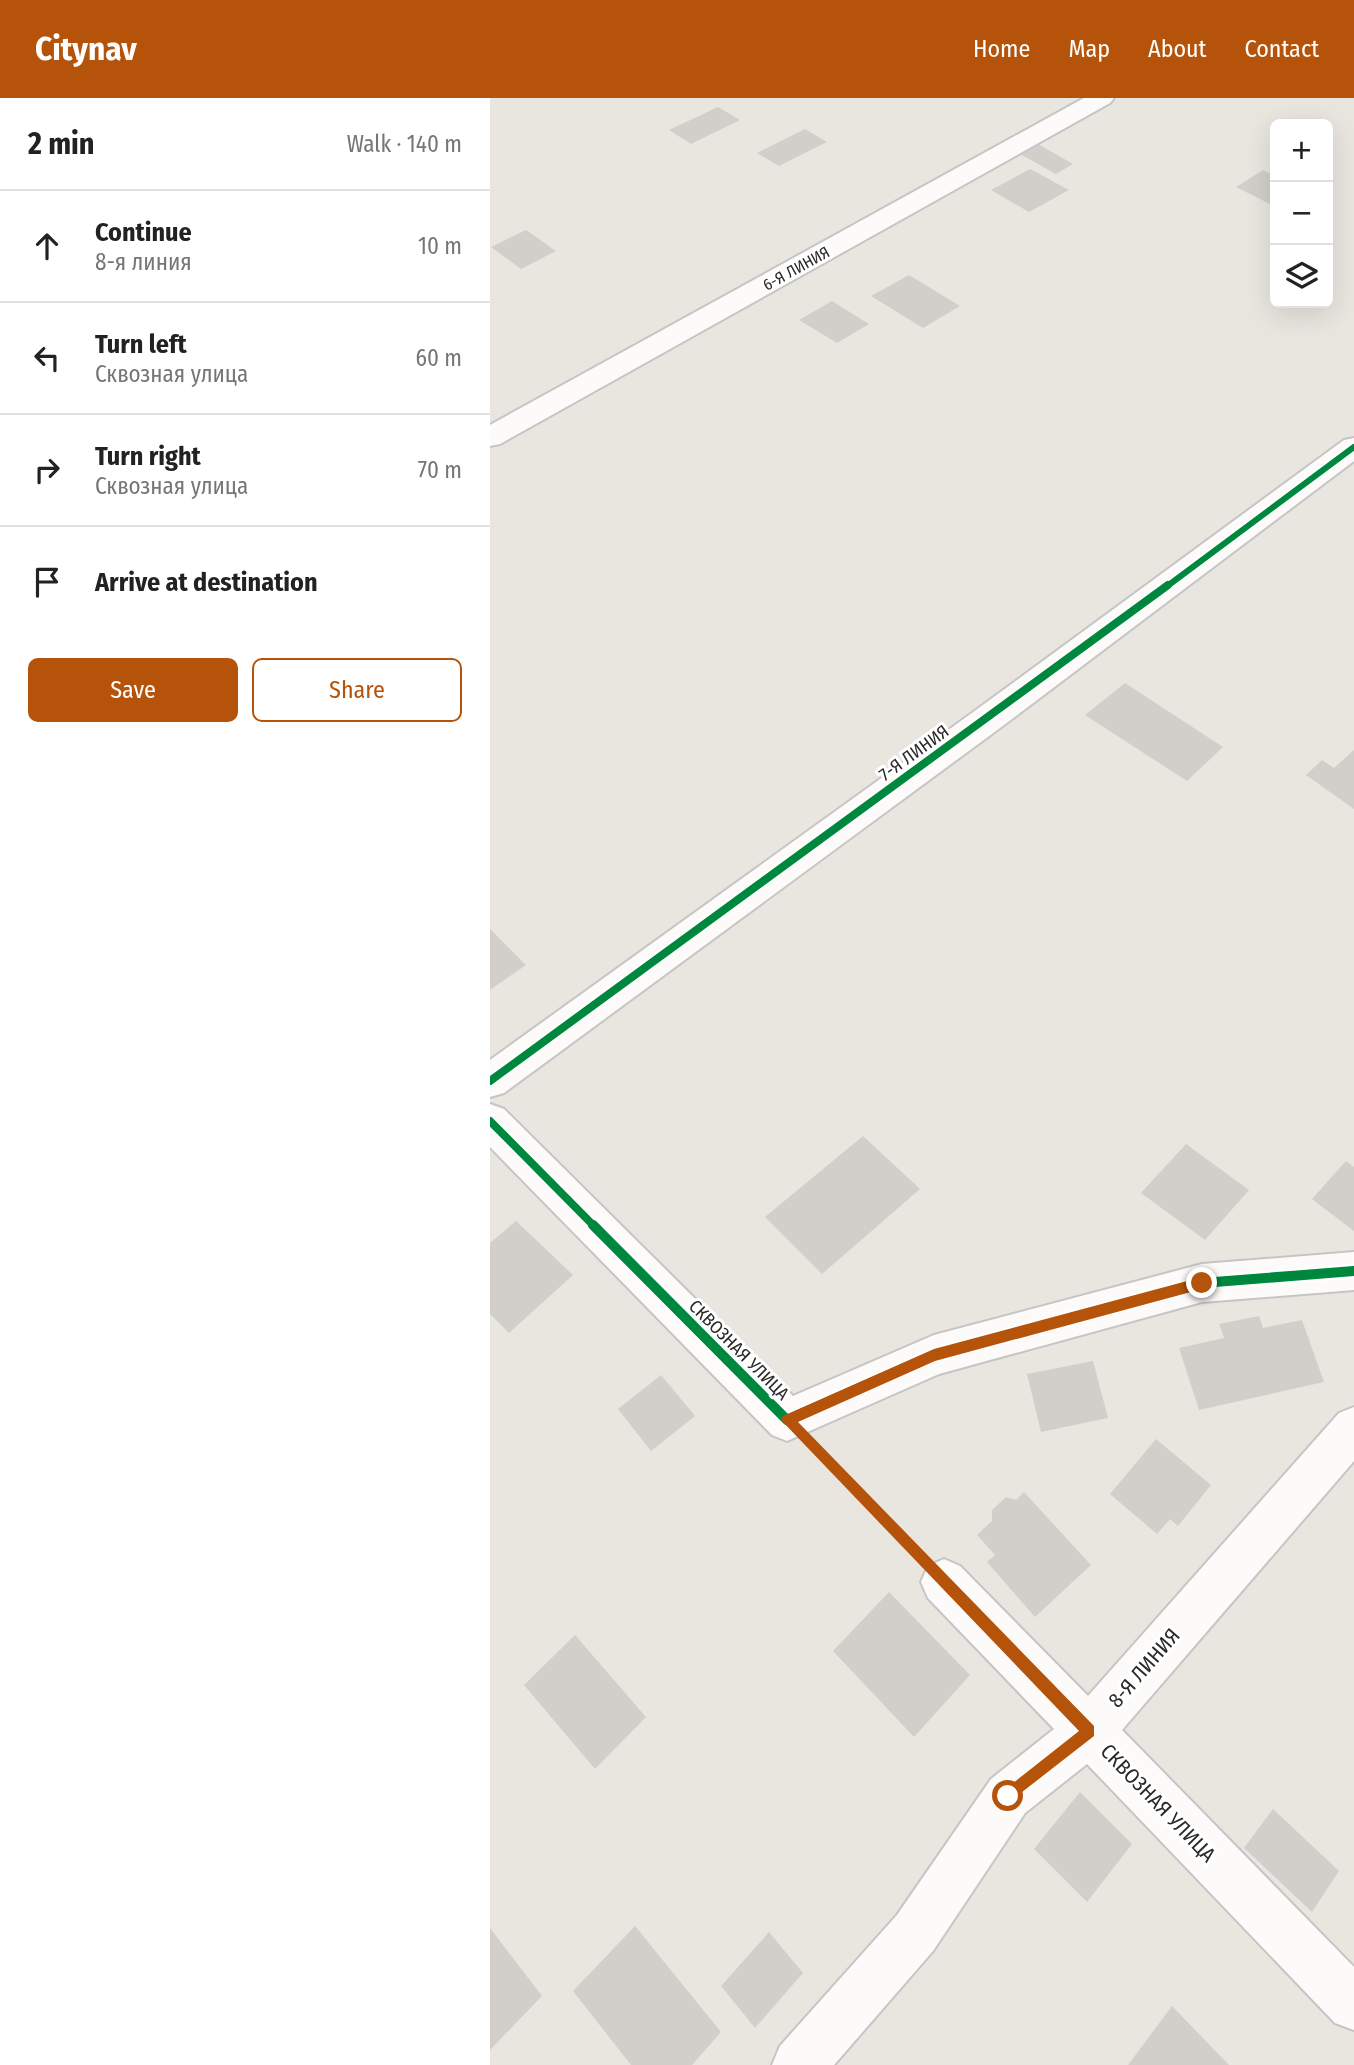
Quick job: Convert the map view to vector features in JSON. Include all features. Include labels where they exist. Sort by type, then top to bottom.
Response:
[{"type":"street","name":"6-Я ЛИНИЯ","points":[[490,437],[1102,98]]},
{"type":"street","name":"7-Я ЛИНИЯ","points":[[490,1081],[988,719],[1354,447]]},
{"type":"street","name":"СКВОЗНАЯ УЛИЦА","points":[[490,1121],[787,1420],[934,1355],[1188,1286],[1354,1270]]},
{"type":"street","name":"8-Я ЛИНИЯ","points":[[799,2065],[915,1933],[1008,1796],[1089,1731],[1354,1428]]},
{"type":"street","name":"СКВОЗНАЯ УЛИЦА","points":[[944,1582],[1354,2004]]},
{"type":"building","points":[[718,107],[740,120],[691,144],[669,130]]},
{"type":"building","points":[[805,129],[827,142],[779,166],[757,153]]},
{"type":"building","points":[[1038,144],[1073,164],[1056,174],[1020,154]]},
{"type":"building","points":[[1030,169],[1069,190],[1029,212],[991,190]]},
{"type":"building","points":[[1263,170],[1270,174],[1270,204],[1236,187]]},
{"type":"building","points":[[526,230],[556,251],[521,269],[491,247]]},
{"type":"building","points":[[909,275],[960,306],[923,328],[871,296]]},
{"type":"building","points":[[832,301],[869,324],[837,343],[799,320]]},
{"type":"building","points":[[1125,683],[1223,747],[1187,781],[1085,715]]},
{"type":"building","points":[[1354,750],[1354,809],[1306,775],[1322,760],[1334,768]]},
{"type":"building","points":[[490,929],[526,965],[490,990]]},
{"type":"building","points":[[863,1136],[920,1189],[822,1274],[765,1217]]},
{"type":"building","points":[[1186,1144],[1249,1190],[1205,1240],[1141,1193]]},
{"type":"building","points":[[1346,1161],[1354,1167],[1354,1231],[1312,1199]]},
{"type":"building","points":[[516,1221],[573,1275],[509,1333],[490,1314],[490,1243]]},
{"type":"building","points":[[1259,1316],[1263,1328],[1302,1320],[1324,1382],[1199,1410],[1179,1348],[1224,1338],[1219,1324]]},
{"type":"building","points":[[1093,1361],[1108,1418],[1041,1432],[1027,1374]]},
{"type":"building","points":[[661,1375],[695,1416],[651,1451],[618,1409]]},
{"type":"building","points":[[1156,1439],[1211,1485],[1178,1526],[1170,1519],[1157,1534],[1110,1494]]},
{"type":"building","points":[[1024,1492],[1091,1565],[1035,1617],[987,1562],[995,1555],[977,1535],[992,1521],[992,1510],[1006,1497],[1016,1500]]},
{"type":"building","points":[[889,1592],[970,1675],[914,1737],[833,1651]]},
{"type":"building","points":[[575,1635],[646,1717],[595,1769],[524,1685]]},
{"type":"building","points":[[1080,1792],[1132,1844],[1087,1902],[1034,1849]]},
{"type":"building","points":[[1273,1809],[1339,1871],[1312,1912],[1244,1848]]},
{"type":"building","points":[[635,1926],[721,2032],[692,2065],[631,2065],[573,1991]]},
{"type":"building","points":[[490,1928],[542,1996],[490,2050]]},
{"type":"building","points":[[769,1932],[803,1973],[755,2028],[721,1986]]},
{"type":"building","points":[[1172,2006],[1229,2065],[1128,2065]]},
{"type":"cycle path","points":[[490,1081],[988,719],[1354,447]]},
{"type":"cycle path","points":[[490,1121],[787,1420],[934,1355],[1202,1283],[1354,1271]]},
{"type":"route","points":[[1008,1796],[1089,1731],[787,1420],[934,1355],[1202,1283]]}]
